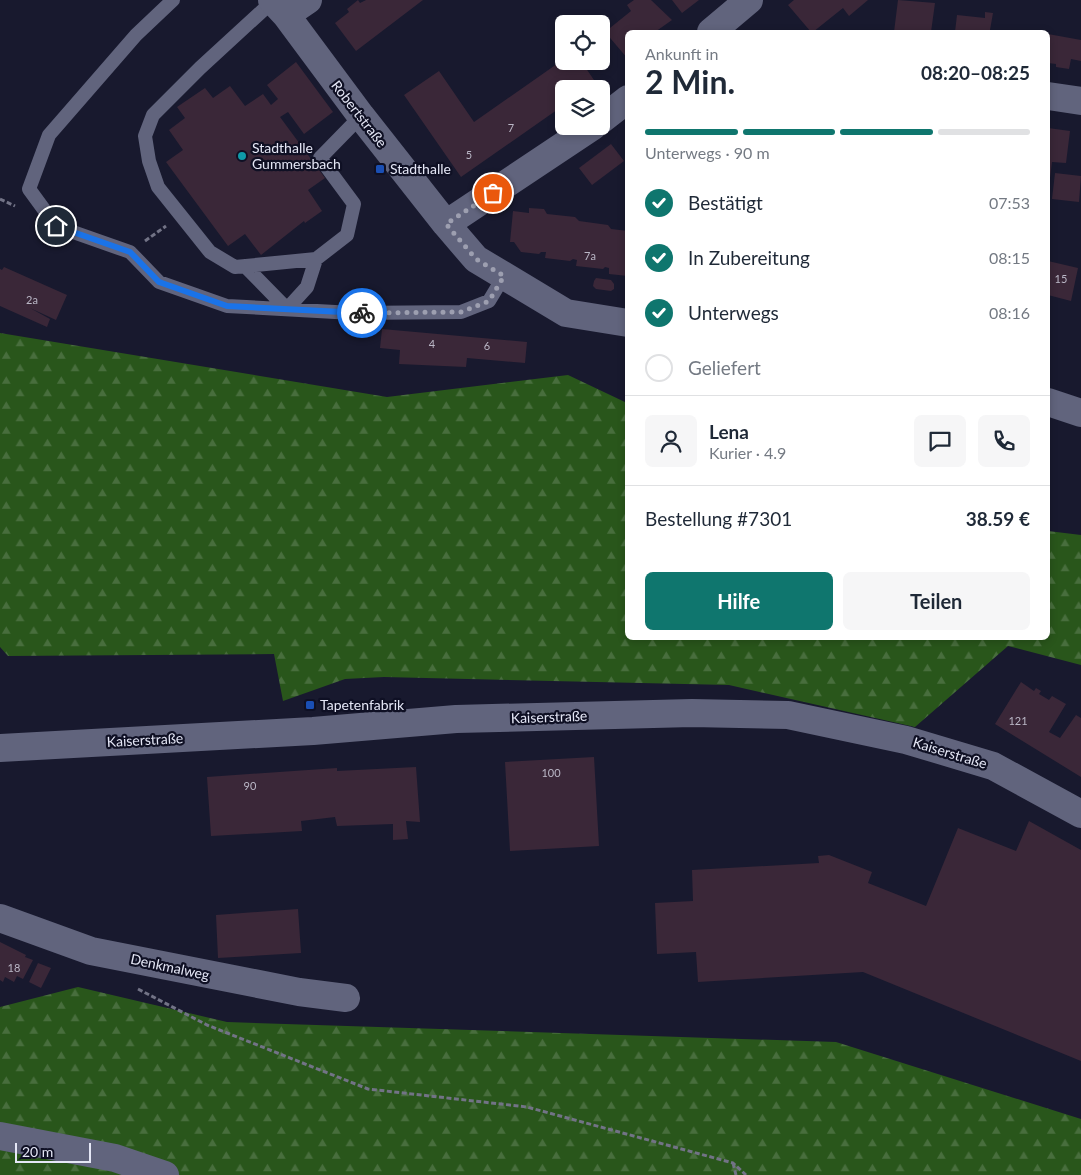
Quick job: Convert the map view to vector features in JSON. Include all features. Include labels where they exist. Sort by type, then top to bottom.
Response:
[{"type":"street","points":[[717,30],[749,0]]},
{"type":"street","name":"Robertstraße","points":[[285,4],[360,116],[476,259],[566,313],[625,323]]},
{"type":"street","points":[[1050,96],[1081,101]]},
{"type":"street","points":[[610,113],[625,101]]},
{"type":"street","points":[[446,224],[580,135]]},
{"type":"street","points":[[1050,403],[1081,413]]},
{"type":"street","name":"Kaiserstraße","points":[[0,748],[313,731],[456,719],[692,713],[788,715],[906,740],[993,766],[1081,814]]},
{"type":"street","name":"Denkmalweg","points":[[0,918],[91,951],[290,991],[346,998]]},
{"type":"street","points":[[0,1136],[115,1158],[165,1175]]},
{"type":"lane","points":[[173,0],[136,35],[49,135],[29,189],[56,226],[130,252],[159,282],[227,306],[353,313],[461,312],[489,301],[504,276]]},
{"type":"lane","points":[[285,4],[200,68],[153,115],[145,136],[149,161],[158,186],[210,252],[235,267],[316,259],[347,235],[354,204],[320,158],[360,116]]},
{"type":"lane","points":[[287,309],[306,287],[316,259]]},
{"type":"lane","points":[[245,266],[287,309]]},
{"type":"path","points":[[130,252],[180,215]]},
{"type":"path","points":[[130,985],[207,1025],[368,1089],[527,1107],[733,1164],[746,1175]]},
{"type":"path","points":[[733,1164],[736,1175]]},
{"type":"green space","points":[[0,333],[387,397],[568,375],[625,402],[625,640],[1050,640],[1050,531],[1081,535],[1081,665],[1008,646],[915,727],[729,685],[384,677],[345,679],[283,701],[274,654],[8,656],[0,647]]},
{"type":"green space","points":[[78,987],[227,1022],[836,1042],[1081,1119],[1081,1175],[0,1175],[0,1007]]},
{"type":"building","points":[[358,0],[360,3],[366,0],[423,0],[356,51],[335,23],[349,12],[347,9]]},
{"type":"building","points":[[634,0],[651,0],[672,20],[658,30],[625,30],[625,55],[610,38],[610,28],[631,11],[627,5]]},
{"type":"building","points":[[672,0],[699,0],[682,13]]},
{"type":"building","points":[[794,0],[868,0],[849,16],[843,8],[816,30],[809,30],[788,5]]},
{"type":"building","points":[[898,0],[935,3],[931,30],[894,30]]},
{"type":"building","points":[[985,12],[993,13],[990,30],[955,30],[957,15],[985,18]]},
{"type":"building","points":[[1050,34],[1081,40],[1081,61],[1071,59],[1069,69],[1056,67],[1056,64],[1050,63]]},
{"type":"building","name":"Stadthalle Gummersbach","points":[[296,62],[333,112],[304,134],[288,112],[280,117],[325,178],[308,190],[322,211],[305,223],[304,221],[261,255],[245,234],[228,246],[166,162],[183,150],[169,130],[185,118],[177,107],[205,88],[213,98],[230,86],[245,106],[263,94],[271,105],[278,99],[267,85]]},
{"type":"building","points":[[555,65],[555,70],[587,70],[594,80],[555,80],[555,111],[461,177],[404,95],[439,71],[474,122]]},
{"type":"building","points":[[1050,128],[1070,131],[1066,163],[1052,162],[1050,178]]},
{"type":"building","points":[[611,144],[624,161],[592,185],[579,168]]},
{"type":"building","points":[[1055,173],[1081,176],[1079,202],[1052,199]]},
{"type":"building","points":[[529,208],[544,209],[547,214],[575,217],[579,221],[608,225],[611,229],[625,231],[625,276],[609,274],[609,268],[605,267],[603,269],[576,266],[577,260],[573,259],[570,261],[545,258],[546,252],[539,254],[521,252],[514,242],[510,242],[513,211],[529,213]]},
{"type":"building","points":[[1050,261],[1078,268],[1071,301],[1050,296]]},
{"type":"building","points":[[4,267],[67,295],[56,320],[30,308],[50,319],[47,327],[0,306],[0,269],[2,270]]},
{"type":"building","points":[[596,278],[611,280],[614,284],[614,289],[611,291],[596,289],[593,286]]},
{"type":"building","points":[[382,329],[527,342],[525,363],[467,358],[466,367],[399,364],[400,350],[380,348]]},
{"type":"building","points":[[1021,682],[1034,691],[1036,688],[1041,691],[1039,694],[1049,700],[1052,696],[1066,704],[1049,732],[1060,738],[1076,715],[1081,718],[1081,777],[995,724]]},
{"type":"building","points":[[594,757],[599,846],[510,851],[505,762]]},
{"type":"building","points":[[416,767],[420,822],[406,821],[408,839],[393,840],[393,824],[337,826],[335,817],[301,821],[302,831],[211,836],[207,777],[337,768],[337,771]]},
{"type":"building","points":[[1029,821],[1081,850],[1081,1061],[863,972],[698,982],[696,952],[657,954],[655,903],[693,901],[692,870],[819,863],[818,856],[829,855],[872,872],[868,883],[926,906],[958,828],[1016,851]]},
{"type":"building","points":[[298,909],[301,953],[218,958],[216,915]]},
{"type":"building","points":[[0,942],[33,960],[23,979],[17,976],[14,982],[5,977],[3,982],[0,980]]},
{"type":"building","points":[[38,963],[51,968],[41,988],[29,982]]},
{"type":"way so far","points":[[362,313],[461,312],[489,301],[504,276],[476,259],[446,224],[493,193]]},
{"type":"place","name":"Stadthalle Gummersbach","points":[[242,156]]},
{"type":"place","name":"Stadthalle","points":[[380,169]]},
{"type":"place","name":"Tapetenfabrik","points":[[310,705]]},
{"type":"route","points":[[56,226],[130,252],[159,282],[227,306],[362,313]]}]
